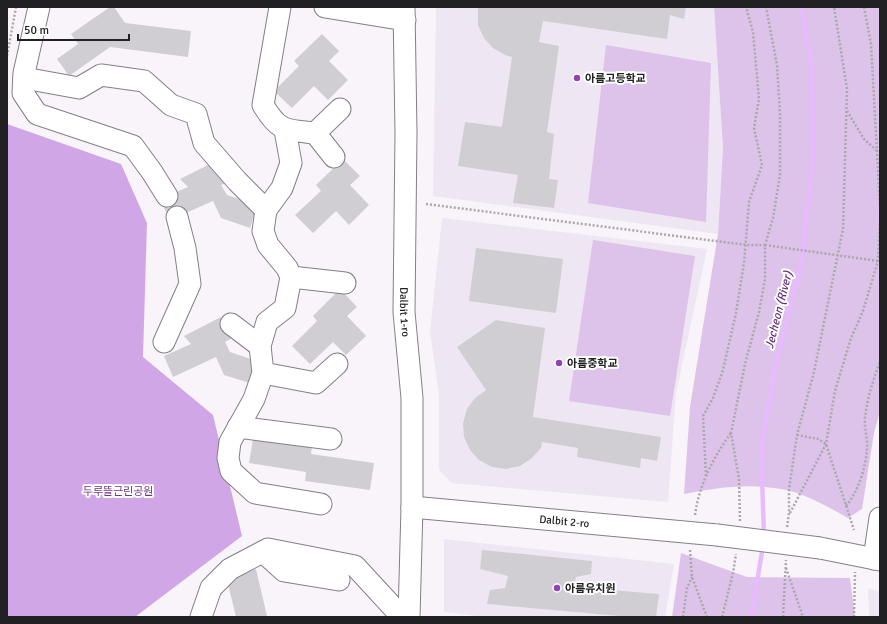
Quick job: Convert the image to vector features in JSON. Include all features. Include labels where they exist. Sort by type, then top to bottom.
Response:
[{"type":"street","points":[[39,7],[24,78],[23,93],[37,114],[132,146],[152,172],[166,196]]},
{"type":"street","points":[[280,7],[263,105],[272,120],[285,130],[315,133],[334,157]]},
{"type":"street","points":[[325,7],[404,14]]},
{"type":"street","name":"Dalbit 1-ro","points":[[404,14],[406,133],[404,297],[412,398],[412,507],[409,617]]},
{"type":"street","points":[[24,78],[80,88],[101,75],[144,81],[171,105],[196,114],[204,143],[237,181],[266,210]]},
{"type":"street","points":[[315,133],[340,109]]},
{"type":"street","points":[[285,130],[291,163],[282,188],[266,210],[263,231],[268,245],[287,268],[291,277],[285,308],[267,322],[260,346],[264,373],[254,399],[230,442],[228,458],[231,471],[255,493],[321,504]]},
{"type":"street","points":[[164,342],[190,284],[185,248],[177,217]]},
{"type":"street","points":[[291,277],[345,283]]},
{"type":"street","points":[[231,324],[260,346]]},
{"type":"street","points":[[264,373],[316,383],[337,364]]},
{"type":"street","points":[[238,427],[331,439]]},
{"type":"street","name":"Dalbit 2-ro","points":[[412,507],[717,535],[820,548],[870,558]]},
{"type":"street","points":[[870,558],[880,518]]},
{"type":"street","points":[[201,617],[212,588],[225,574],[230,569],[268,549],[355,566],[402,617]]},
{"type":"street","points":[[263,552],[284,571],[339,580]]},
{"type":"path","points":[[7,56],[16,7]]},
{"type":"path","points":[[706,476],[703,416],[713,398],[723,370],[736,313],[746,245],[749,202],[762,165],[754,128],[759,99],[752,32],[746,7]]},
{"type":"path","points":[[739,528],[739,479],[731,433],[745,364],[759,312],[765,279],[765,245],[773,218],[780,175],[780,114],[777,65],[766,7]]},
{"type":"path","points":[[787,535],[789,489],[797,435],[814,372],[843,229],[847,89],[834,7]]},
{"type":"path","points":[[864,7],[871,44],[880,206]]},
{"type":"path","points":[[847,111],[864,139],[876,151]]},
{"type":"path","points":[[426,204],[746,245],[765,245],[879,261]]},
{"type":"path","points":[[789,513],[826,444],[835,391],[851,338],[863,311],[879,261],[880,222]]},
{"type":"path","points":[[846,506],[850,501],[863,469],[867,448],[865,420],[867,406],[880,362]]},
{"type":"path","points":[[707,617],[692,577],[690,552],[692,533],[696,510],[706,476],[714,457],[731,433]]},
{"type":"path","points":[[797,435],[818,439],[826,444],[854,530]]},
{"type":"path","points":[[722,617],[733,573],[736,550]]},
{"type":"path","points":[[783,617],[786,558]]},
{"type":"path","points":[[854,617],[870,558]]},
{"type":"path","points":[[785,566],[803,617]]},
{"type":"path","points":[[683,617],[687,588],[692,577]]},
{"type":"shaded area","name":"아름고등학교","points":[[436,7],[714,7],[723,148],[718,234],[433,196]]},
{"type":"shaded area","points":[[714,7],[880,7],[880,411],[874,433],[862,509],[848,518],[798,493],[769,487],[744,486],[684,494],[690,407],[718,234],[723,148]]},
{"type":"shaded area","points":[[606,45],[711,63],[706,222],[588,203]]},
{"type":"shaded area","name":"아름중학교","points":[[442,218],[707,249],[676,393],[668,502],[452,483],[439,470],[439,395],[430,332]]},
{"type":"shaded area","points":[[593,240],[695,256],[670,416],[569,401]]},
{"type":"shaded area","name":"아름유치원","points":[[444,539],[674,564],[665,617],[485,617],[444,612]]},
{"type":"shaded area","points":[[681,553],[747,577],[850,578],[855,617],[672,617]]},
{"type":"shaded area","points":[[868,588],[880,592],[880,617],[869,617]]},
{"type":"green space","name":"두루뜰근린공원","points":[[7,124],[121,164],[147,223],[143,357],[213,415],[242,536],[135,617],[7,617]]},
{"type":"building","points":[[110,7],[114,7],[125,23],[191,31],[188,57],[110,47],[69,76],[57,59],[78,44],[71,34]]},
{"type":"building","points":[[478,7],[686,7],[684,19],[670,15],[667,39],[543,21],[539,42],[559,46],[547,132],[554,134],[549,179],[558,180],[554,208],[513,203],[518,175],[458,166],[465,122],[502,127],[512,57],[493,48],[484,38],[478,25]]},
{"type":"building","points":[[322,34],[339,51],[329,61],[348,80],[328,100],[314,86],[292,108],[274,91],[299,66],[294,61]]},
{"type":"building","points":[[343,159],[360,176],[350,185],[369,205],[349,225],[336,211],[313,233],[295,215],[321,191],[316,185]]},
{"type":"building","points":[[218,160],[229,182],[221,185],[227,195],[257,205],[250,228],[221,218],[213,201],[170,220],[160,199],[188,187],[180,179]]},
{"type":"building","points":[[476,248],[563,259],[556,313],[469,301]]},
{"type":"building","points":[[340,289],[357,307],[347,316],[366,336],[346,355],[333,342],[310,364],[292,346],[317,321],[313,316]]},
{"type":"building","points":[[221,317],[232,338],[225,342],[230,352],[260,362],[253,384],[224,375],[216,357],[173,377],[164,356],[191,344],[184,336]]},
{"type":"building","points":[[496,320],[545,328],[533,417],[661,437],[657,461],[641,458],[640,468],[577,457],[578,448],[542,442],[541,448],[532,458],[520,466],[506,469],[492,467],[479,460],[470,450],[464,437],[463,423],[467,409],[475,398],[486,390],[457,347]]},
{"type":"building","points":[[253,439],[312,447],[311,454],[374,463],[370,490],[305,481],[306,472],[249,463]]},
{"type":"building","points":[[482,550],[592,561],[591,574],[576,577],[574,587],[659,594],[656,617],[631,617],[487,604],[490,590],[505,588],[508,576],[480,569]]},
{"type":"building","points":[[256,569],[267,616],[271,617],[236,617],[226,576]]},
{"type":"waterway","name":"Jecheon (River)","points":[[764,536],[761,448],[775,367],[800,269],[813,159],[812,69],[801,7]]},
{"type":"waterway","name":"Jecheon (River)","points":[[751,617],[763,546]]},
{"type":"place","name":"아름고등학교","points":[[577,78]]},
{"type":"place","name":"아름중학교","points":[[559,363]]},
{"type":"place","name":"아름유치원","points":[[557,588]]}]
